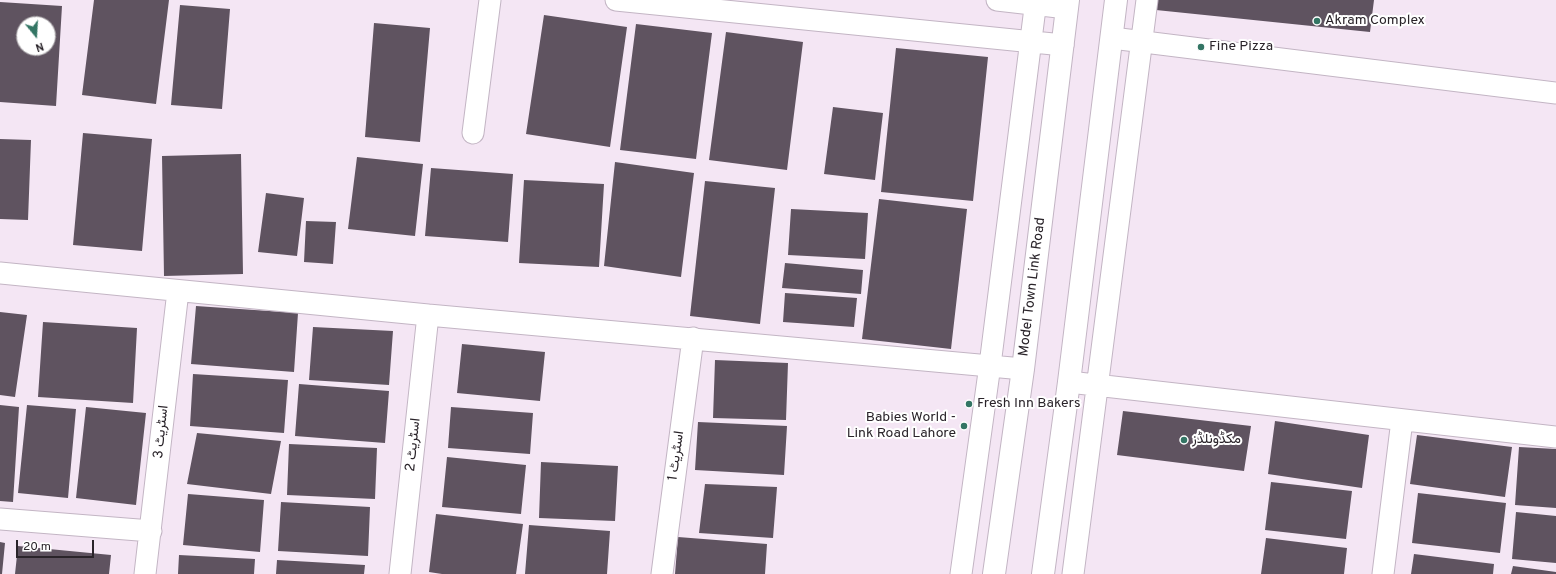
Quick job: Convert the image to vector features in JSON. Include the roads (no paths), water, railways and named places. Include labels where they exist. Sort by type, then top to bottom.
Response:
[{"type":"main road","points":[[1043,574],[1069,382],[1116,0]]},
{"type":"main road","name":"Model Town Link Road","points":[[994,574],[1023,369],[1068,4]]},
{"type":"street","points":[[473,133],[490,0]]},
{"type":"street","points":[[616,0],[1063,45]]},
{"type":"street","points":[[997,0],[1068,4]]},
{"type":"street","points":[[1073,574],[1147,0]]},
{"type":"street","points":[[961,574],[990,365],[1036,2]]},
{"type":"street","points":[[1112,38],[1556,93]]},
{"type":"street","points":[[0,273],[428,315],[1023,369]]},
{"type":"street","name":"اسٹریٹ 3","points":[[145,574],[178,291]]},
{"type":"street","name":"اسٹریٹ 2","points":[[400,574],[428,315]]},
{"type":"street","name":"اسٹریٹ 1","points":[[662,574],[693,338]]},
{"type":"street","points":[[1069,382],[1556,437]]},
{"type":"street","points":[[1383,574],[1402,420]]},
{"type":"street","points":[[0,519],[151,531]]},
{"type":"place","name":"Akram Complex","points":[[1317,21]]},
{"type":"place","name":"Fine Pizza","points":[[1201,47]]},
{"type":"place","name":"Fresh Inn Bakers","points":[[969,404]]},
{"type":"place","name":"Babies World - Link Road Lahore","points":[[964,426]]},
{"type":"place","name":"مکڈونلڈز","points":[[1184,440]]}]
